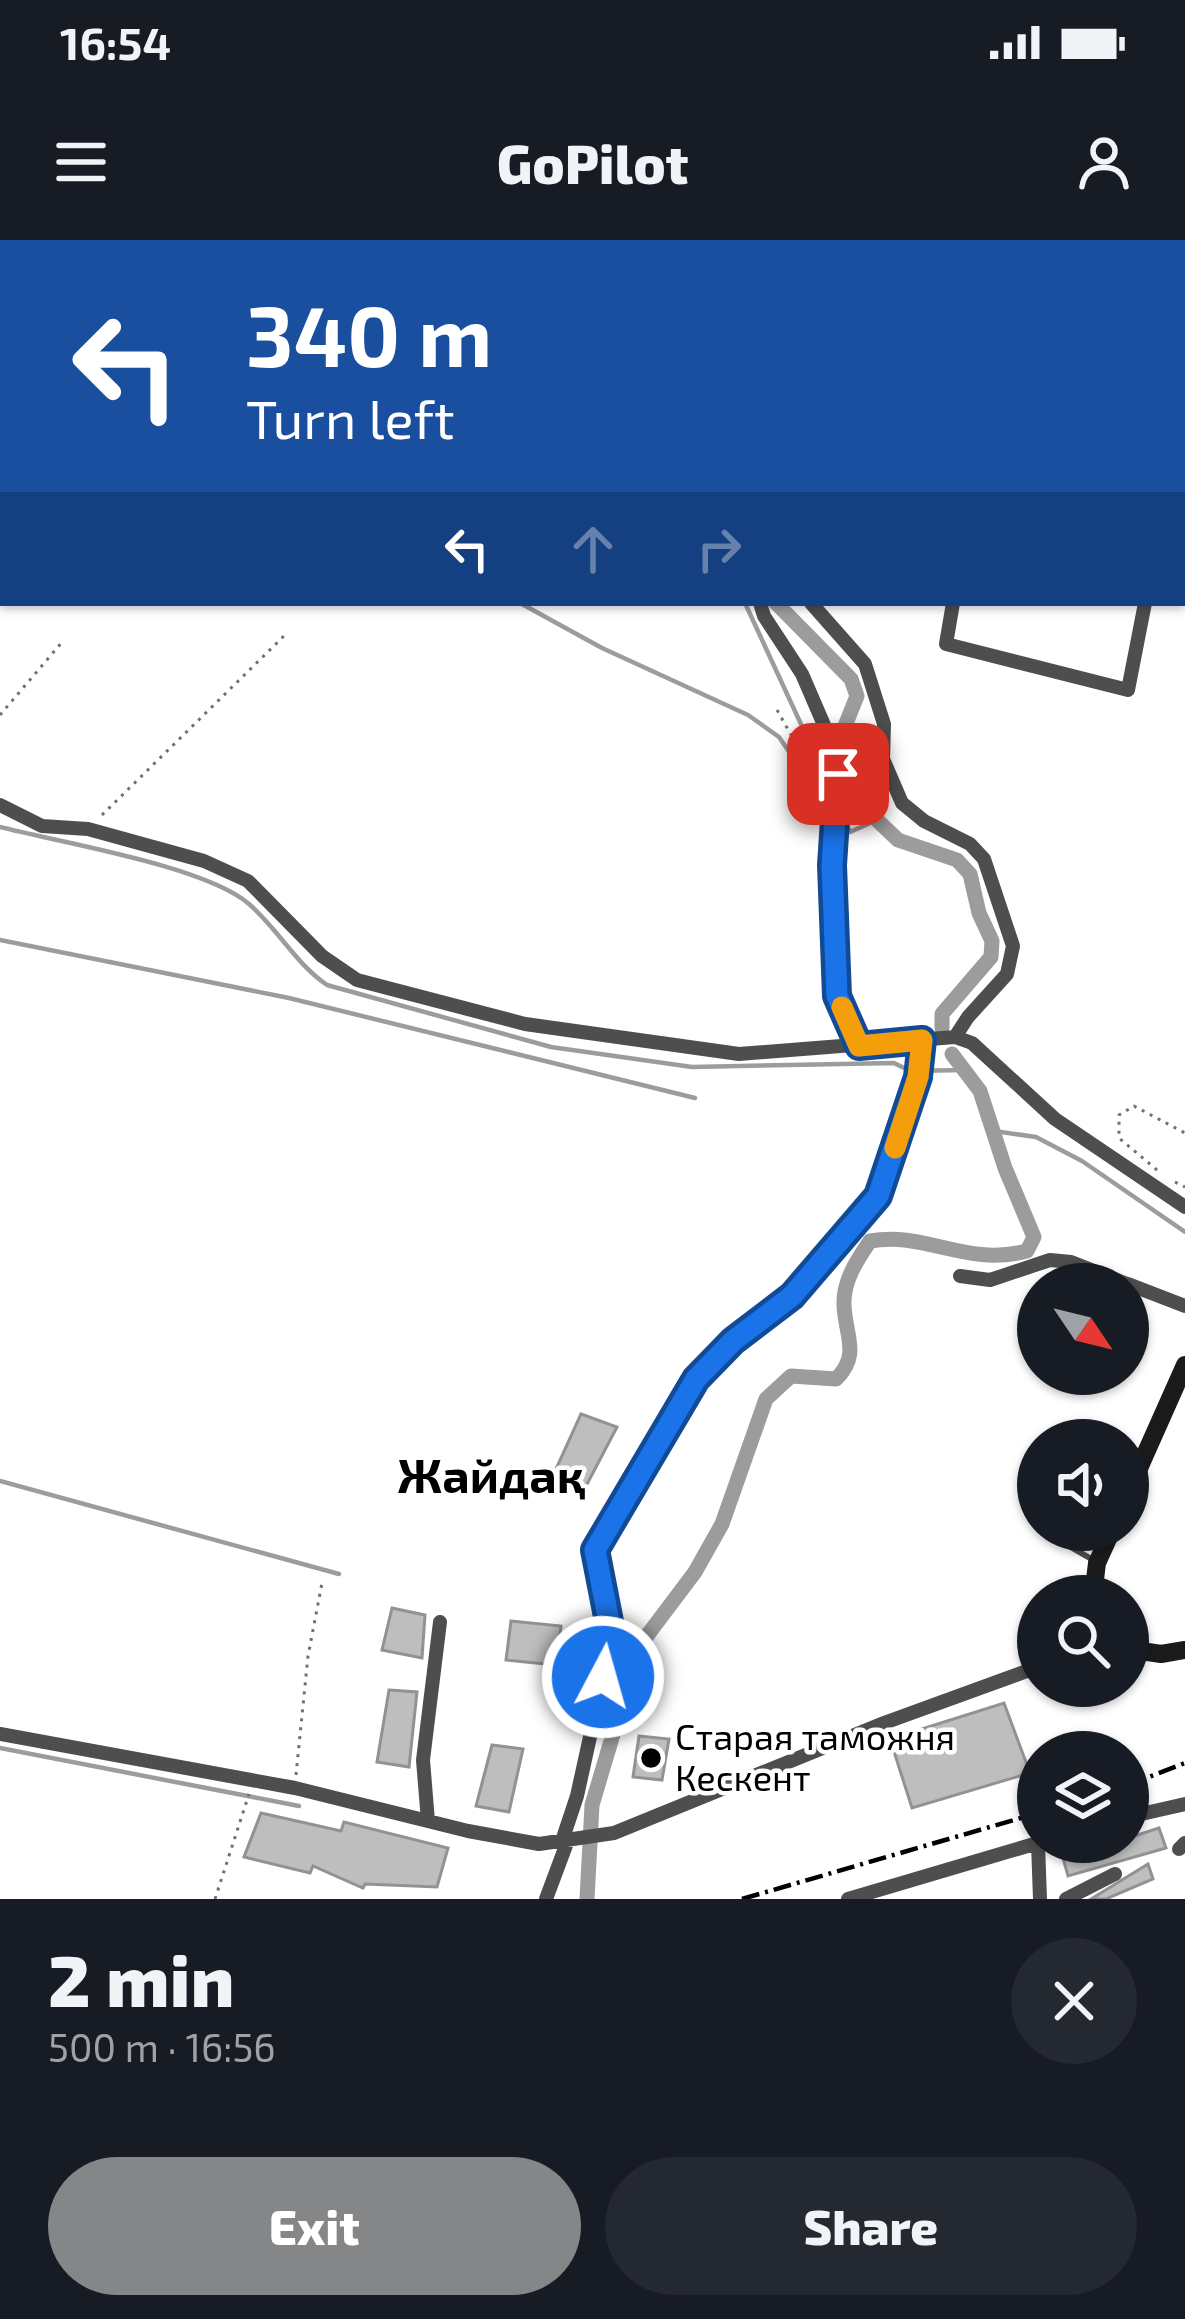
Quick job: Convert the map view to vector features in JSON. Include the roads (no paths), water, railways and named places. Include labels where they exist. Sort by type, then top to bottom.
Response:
[{"type":"main road","points":[[1149,1446],[1185,1365]]},
{"type":"main road","points":[[1096,1575],[1102,1551]]},
{"type":"main road","points":[[1149,1652],[1185,1650]]},
{"type":"street","points":[[761,606],[802,674],[838,774],[832,865],[837,996],[859,1046]]},
{"type":"street","points":[[815,606],[865,664],[884,724],[883,760],[902,803],[970,844],[983,859],[1013,946],[1006,974],[956,1036]]},
{"type":"street","points":[[952,606],[946,644],[1128,690],[1144,606]]},
{"type":"street","points":[[0,805],[42,826],[88,829],[204,861],[248,881],[322,956],[357,980],[525,1024],[739,1054],[956,1036],[972,1043],[1055,1119],[1185,1207]]},
{"type":"street","points":[[546,1899],[571,1840],[612,1637],[595,1550],[696,1379],[733,1341],[792,1296],[878,1196],[919,1071],[922,1040]]},
{"type":"street","points":[[1041,1263],[1074,1263]]},
{"type":"street","points":[[960,1276],[990,1280],[1017,1271]]},
{"type":"street","points":[[1149,1292],[1185,1306]]},
{"type":"street","points":[[428,1821],[423,1760],[440,1622]]},
{"type":"street","points":[[0,1734],[295,1788],[516,1842],[571,1840],[614,1833],[884,1723],[1017,1675]]},
{"type":"street","points":[[1149,1812],[1185,1804]]},
{"type":"street","points":[[848,1899],[1017,1850]]},
{"type":"street","points":[[1040,1863],[1040,1899]]},
{"type":"street","points":[[1066,1899],[1115,1874]]},
{"type":"lane","points":[[1077,1551],[1097,1563]]},
{"type":"waterway","points":[[525,606],[602,648],[748,715],[779,737],[824,822],[850,832],[877,820]]},
{"type":"waterway","points":[[746,606],[831,789]]},
{"type":"waterway","points":[[779,606],[851,679],[857,696],[845,726],[846,753],[877,820],[898,840],[957,860],[970,874],[979,913],[992,941],[991,957],[942,1014],[942,1028]]},
{"type":"waterway","points":[[840,810],[850,832]]},
{"type":"waterway","points":[[0,827],[200,878],[249,904],[327,985],[551,1047],[692,1067],[894,1063],[910,1071],[964,1070]]},
{"type":"waterway","points":[[0,940],[289,998],[695,1098]]},
{"type":"waterway","points":[[587,1899],[592,1805],[614,1731],[616,1687],[722,1524],[766,1399],[791,1376],[836,1379],[844,1370],[850,1353],[846,1288],[865,1248],[870,1241],[890,1239],[1005,1255],[1027,1251],[1034,1237],[980,1091],[952,1054]]},
{"type":"waterway","points":[[994,1131],[1036,1137],[1082,1161],[1185,1232]]},
{"type":"waterway","points":[[0,1481],[339,1574]]},
{"type":"waterway","points":[[0,1748],[299,1806]]},
{"type":"railway","points":[[1149,1777],[1185,1763]]},
{"type":"railway","points":[[742,1899],[1017,1819]]},
{"type":"place","name":"Старая таможня Кескент","points":[[651,1758]]},
{"type":"district","name":"Жайдақ","points":[[491,1476]]}]
